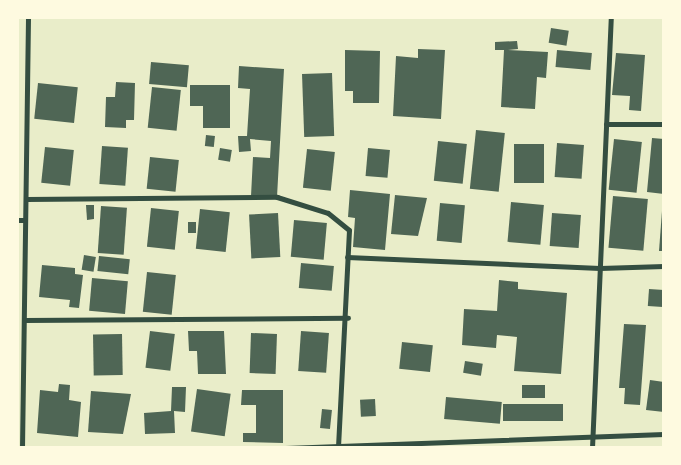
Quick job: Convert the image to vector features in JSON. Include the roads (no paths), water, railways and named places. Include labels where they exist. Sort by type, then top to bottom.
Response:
[{"type":"street","points":[[22,448],[21,343],[24,320],[28,18]]},
{"type":"street","points":[[592,448],[611,18]]},
{"type":"street","points":[[606,124],[664,124]]},
{"type":"street","points":[[26,199],[277,197],[328,213],[349,230],[347,257],[348,318],[338,446]]},
{"type":"street","points":[[18,220],[25,220]]},
{"type":"street","points":[[347,257],[600,268],[664,266]]},
{"type":"street","points":[[24,320],[348,318]]},
{"type":"street","points":[[286,448],[592,434],[664,434]]}]
